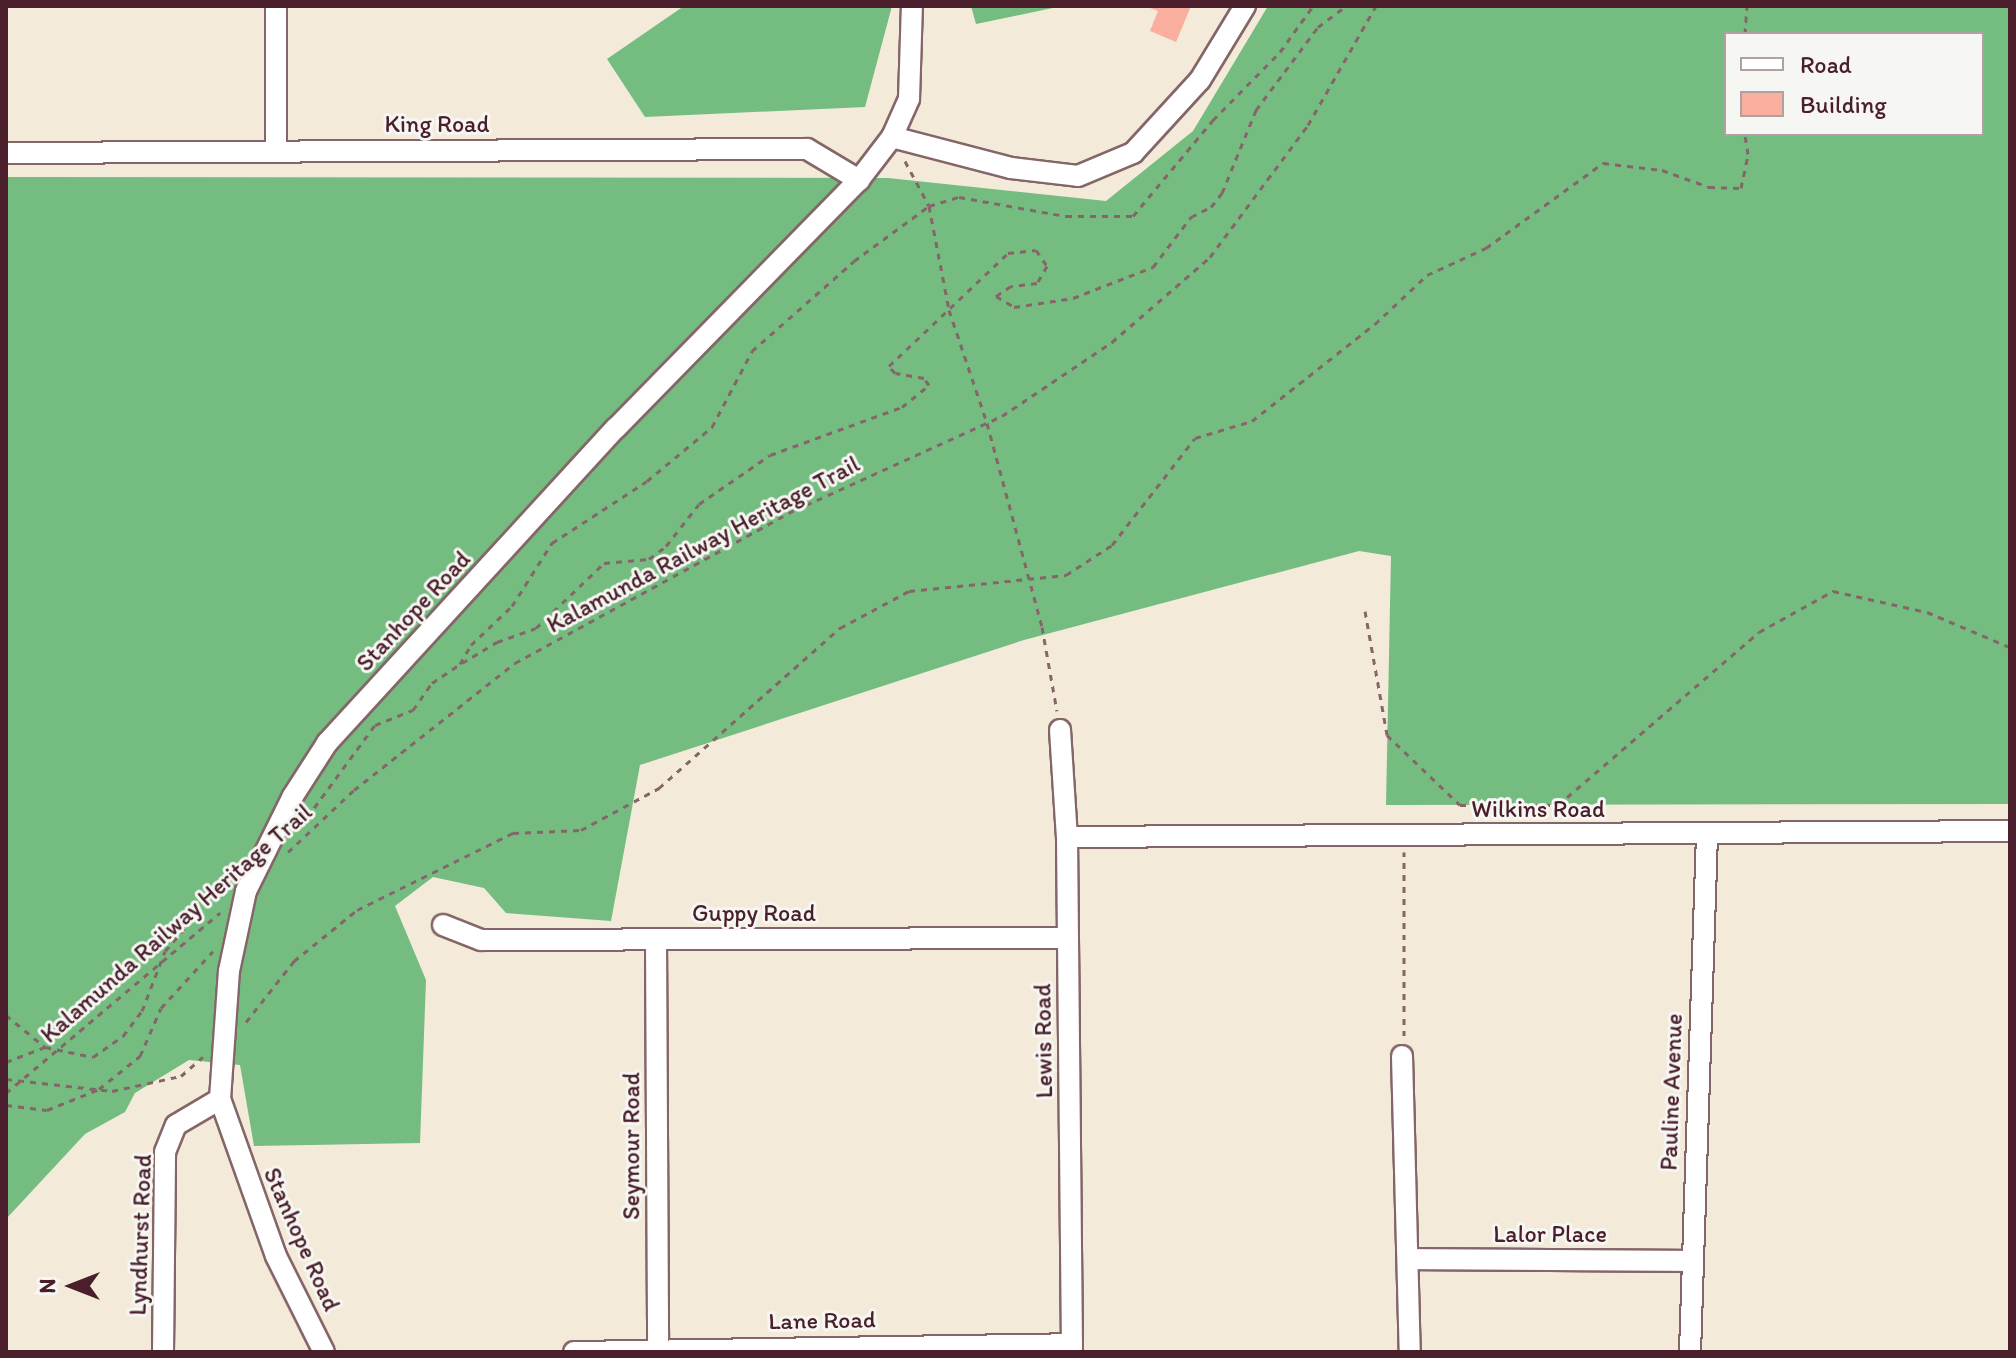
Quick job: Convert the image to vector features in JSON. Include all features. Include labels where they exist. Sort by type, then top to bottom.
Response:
[{"type":"street","points":[[276,6],[276,151]]},
{"type":"street","name":"Stanhope Road","points":[[324,1352],[276,1256],[220,1099],[220,1042],[239,924],[257,867],[327,743],[616,428],[859,180],[892,137],[909,99],[912,6]]},
{"type":"street","points":[[892,137],[1011,168],[1078,176],[1133,153],[1200,80],[1245,6]]},
{"type":"street","name":"King Road","points":[[6,153],[807,149],[859,180]]},
{"type":"street","name":"Lewis Road","points":[[1060,730],[1067,837],[1072,1348]]},
{"type":"street","name":"Wilkins Road","points":[[1067,837],[2010,831]]},
{"type":"street","name":"Pauline Avenue","points":[[1690,1352],[1690,1261],[1707,834]]},
{"type":"street","name":"Guppy Road","points":[[443,925],[481,940],[1068,938]]},
{"type":"street","name":"Seymour Road","points":[[656,940],[658,1350]]},
{"type":"street","points":[[1402,1056],[1410,1352]]},
{"type":"street","name":"Lyndhurst Road","points":[[163,1352],[165,1152],[176,1125],[220,1099]]},
{"type":"street","name":"Lalor Place","points":[[1409,1259],[1690,1261]]},
{"type":"street","name":"Lane Road","points":[[574,1352],[1072,1348]]},
{"type":"path","points":[[460,664],[471,645],[531,582],[552,543],[647,481],[712,427],[752,351],[797,307],[929,206],[959,197],[1066,216],[1133,216],[1213,120],[1280,52],[1313,6]]},
{"type":"path","points":[[296,831],[328,795],[349,755],[375,725],[413,710],[432,683],[497,642],[536,628],[604,563],[649,559],[666,546],[699,504],[770,455],[902,407],[929,385],[924,378],[895,373],[889,366],[1008,253],[1021,248],[1036,250],[1047,266],[1037,283],[1011,286],[996,296],[1006,306],[1073,298],[1153,267],[1191,217],[1211,207],[1222,193],[1256,110],[1318,27],[1346,6]]},
{"type":"path","name":"Kalamunda Railway Heritage Trail","points":[[279,861],[354,790],[515,663],[795,510],[987,423],[1112,342],[1210,257],[1308,125],[1376,6]]},
{"type":"path","points":[[1745,32],[1747,6]]},
{"type":"path","points":[[6,1079],[99,1089],[181,1076],[256,1014],[294,961],[357,910],[513,833],[581,830],[659,788],[840,628],[909,591],[1066,575],[1112,545],[1195,438],[1252,421],[1375,324],[1427,275],[1486,248],[1603,163],[1662,170],[1709,187],[1741,188],[1748,154],[1745,136]]},
{"type":"path","points":[[892,137],[929,206],[949,310],[987,423],[1027,577],[1060,730]]},
{"type":"path","points":[[1365,611],[1387,735],[1460,805],[1558,805],[1759,632],[1833,591],[1927,612],[2010,647]]},
{"type":"path","points":[[1402,1056],[1404,836]]},
{"type":"path","points":[[6,1062],[45,1047],[65,1047],[93,1057],[123,1036],[142,1011],[165,951],[204,906],[257,867]]},
{"type":"path","name":"Kalamunda Railway Heritage Trail","points":[[6,1093],[17,1081],[65,1047],[222,911]]},
{"type":"path","points":[[6,1105],[47,1110],[68,1106],[99,1089],[140,1056],[161,1008],[239,924]]},
{"type":"path","points":[[6,1015],[45,1047]]},
{"type":"green space","points":[[684,6],[892,6],[865,107],[645,117],[607,59]]},
{"type":"green space","points":[[971,6],[1062,6],[976,24]]},
{"type":"green space","points":[[1268,6],[2010,6],[2010,804],[1386,805],[1391,556],[1359,551],[1024,640],[640,765],[611,921],[506,913],[484,888],[433,877],[395,906],[426,980],[420,1143],[254,1146],[240,1065],[189,1060],[135,1093],[125,1112],[85,1134],[6,1219],[6,177],[888,178],[1106,201],[1193,131]]},
{"type":"building","points":[[1145,6],[1191,6],[1176,42],[1150,31],[1158,11]]}]
